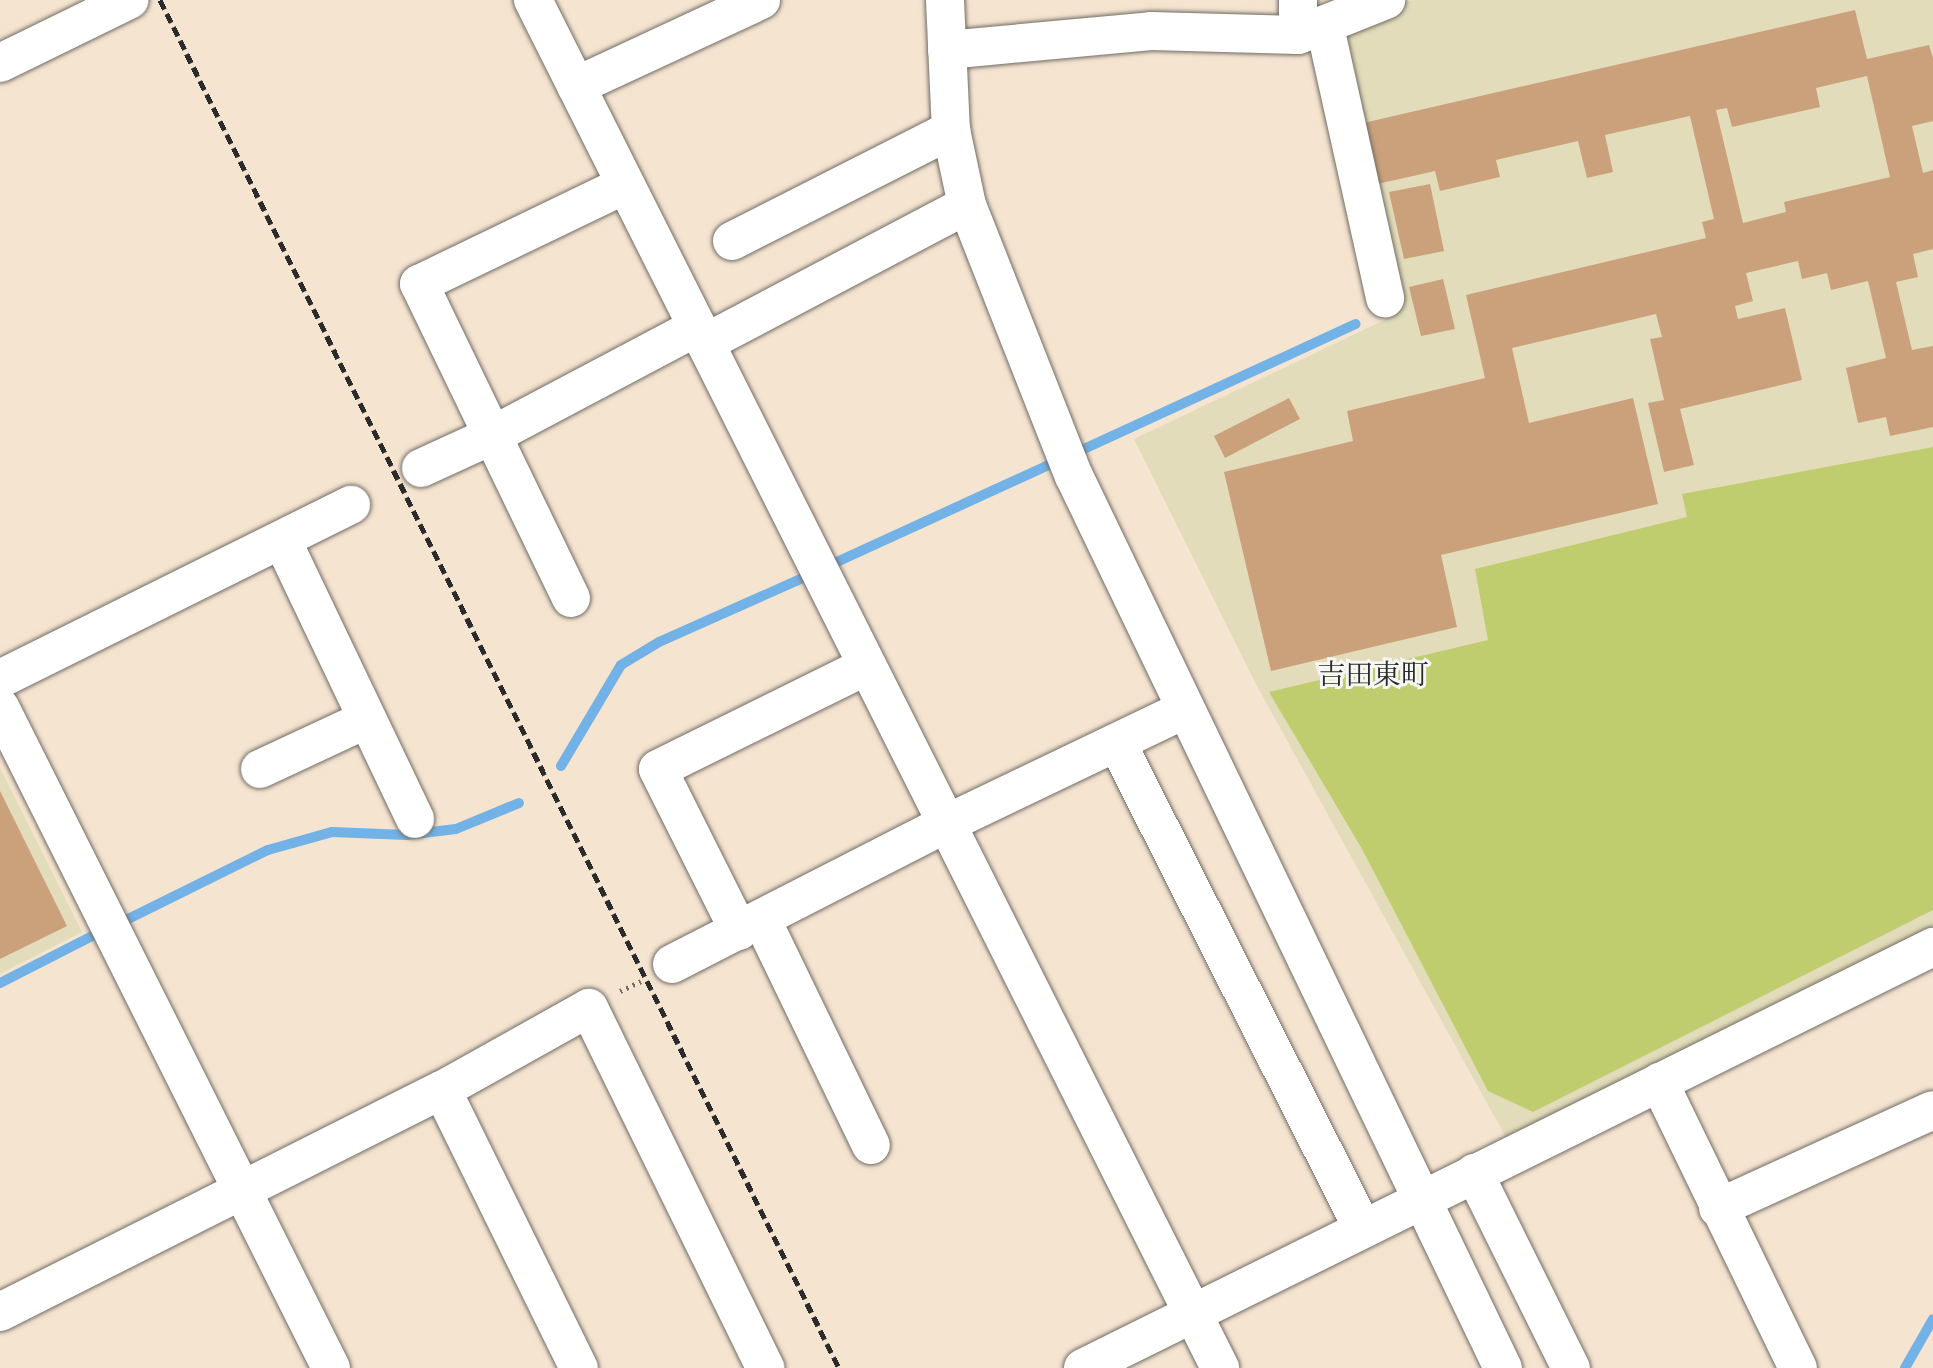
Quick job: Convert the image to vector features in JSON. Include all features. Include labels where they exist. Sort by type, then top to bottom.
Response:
[{"type":"street","points":[[0,63],[129,0]]},
{"type":"street","points":[[533,0],[1220,1368]]},
{"type":"street","points":[[576,86],[761,0]]},
{"type":"street","points":[[945,0],[951,130],[967,205],[1074,476],[1184,710],[1424,1198],[1503,1368]]},
{"type":"street","points":[[947,50],[1151,31],[1184,35],[1307,21],[1386,0]]},
{"type":"street","points":[[1307,21],[1385,298]]},
{"type":"street","points":[[732,241],[951,130]]},
{"type":"street","points":[[571,598],[419,284],[625,185]]},
{"type":"street","points":[[421,468],[967,205]]},
{"type":"street","points":[[0,679],[351,505]]},
{"type":"street","points":[[282,540],[415,819]]},
{"type":"street","points":[[866,666],[658,769],[750,926],[871,1144]]},
{"type":"street","points":[[0,707],[331,1368]]},
{"type":"street","points":[[672,964],[946,824],[1118,745],[1184,710]]},
{"type":"street","points":[[260,769],[367,719]]},
{"type":"street","points":[[1118,745],[1363,1229]]},
{"type":"street","points":[[1083,1368],[1933,947]]},
{"type":"street","points":[[0,1311],[442,1090],[589,1008],[765,1368]]},
{"type":"street","points":[[1659,1083],[1798,1368]]},
{"type":"street","points":[[442,1090],[579,1368]]},
{"type":"street","points":[[1718,1208],[1933,1110]]},
{"type":"street","points":[[1474,1173],[1571,1368]]},
{"type":"path","points":[[589,1008],[672,964]]},
{"type":"shaded area","points":[[1413,0],[1933,0],[1933,931],[1509,1143],[1257,686],[1134,439],[1395,315],[1335,43],[1349,23]]},
{"type":"shaded area","points":[[0,768],[82,932],[0,974]]},
{"type":"green space","points":[[1933,447],[1933,910],[1533,1112],[1488,1091],[1362,849],[1269,692],[1488,640],[1475,569],[1687,517],[1682,494]]},
{"type":"building","points":[[1855,10],[1867,59],[1929,45],[1933,58],[1933,121],[1912,126],[1923,173],[1933,170],[1933,249],[1913,254],[1918,277],[1896,282],[1912,350],[1933,346],[1933,427],[1890,436],[1886,417],[1858,423],[1846,368],[1886,358],[1868,281],[1831,290],[1827,273],[1802,279],[1798,261],[1746,273],[1753,301],[1735,306],[1738,319],[1785,308],[1802,380],[1680,409],[1694,465],[1664,472],[1648,403],[1664,400],[1650,339],[1662,337],[1656,314],[1512,348],[1529,423],[1633,398],[1658,504],[1441,555],[1457,627],[1271,671],[1224,472],[1353,441],[1347,411],[1485,378],[1466,295],[1706,238],[1702,222],[1714,219],[1690,116],[1605,135],[1613,172],[1587,178],[1578,141],[1496,160],[1500,177],[1440,191],[1435,171],[1373,185],[1359,124]],"holes":[[[1867,76],[1890,177],[1784,202],[1786,212],[1743,223],[1716,110],[1727,108],[1732,127],[1820,107],[1816,88]]]},
{"type":"building","points":[[1430,184],[1444,251],[1404,259],[1389,192]]},
{"type":"building","points":[[1443,279],[1455,329],[1421,336],[1409,287]]},
{"type":"building","points":[[1289,398],[1300,419],[1225,458],[1214,436]]},
{"type":"building","points":[[0,791],[67,926],[0,959]]},
{"type":"waterway","points":[[1073,454],[1355,324]]},
{"type":"waterway","points":[[828,566],[1059,460]]},
{"type":"waterway","points":[[561,766],[621,665],[659,642],[814,573]]},
{"type":"waterway","points":[[118,924],[268,850],[332,832],[407,835],[456,829],[519,803]]},
{"type":"waterway","points":[[0,983],[104,930]]},
{"type":"waterway","points":[[1905,1368],[1933,1319]]},
{"type":"railway","points":[[160,0],[839,1368]]},
{"type":"district","name":"吉田東町","points":[[1373,675]]}]
